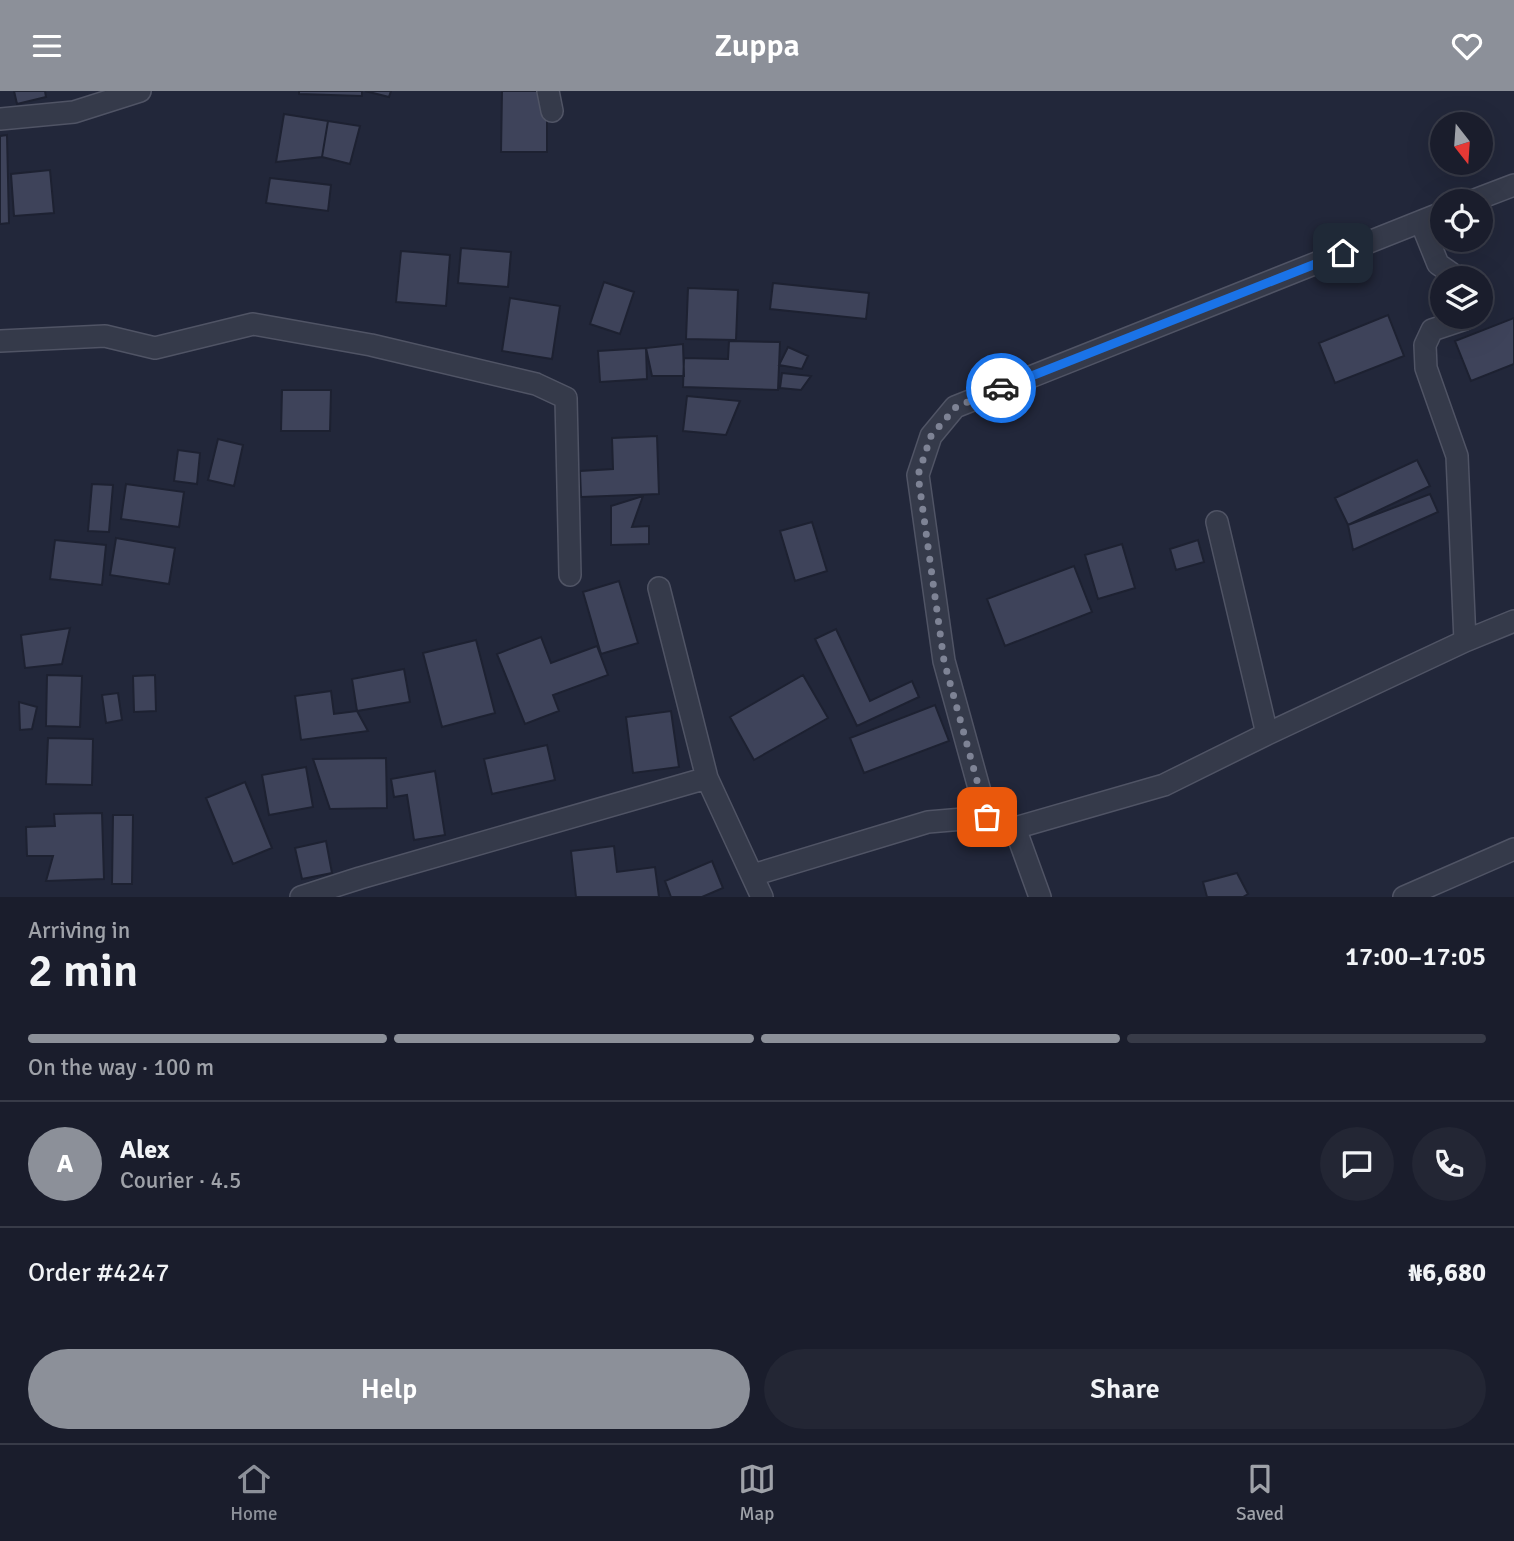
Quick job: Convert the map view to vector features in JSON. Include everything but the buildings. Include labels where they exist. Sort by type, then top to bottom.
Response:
[{"type":"street","points":[[0,119],[74,113],[140,91]]},
{"type":"street","points":[[1493,193],[1514,185]]},
{"type":"street","points":[[987,817],[944,661],[918,475],[931,436],[956,407],[1430,218]]},
{"type":"street","points":[[1421,222],[1441,266]]},
{"type":"street","points":[[0,341],[105,336],[155,348],[253,324],[371,345],[536,384],[566,398],[570,575]]},
{"type":"street","points":[[1435,329],[1425,345],[1426,368],[1457,456],[1465,641]]},
{"type":"street","points":[[1217,522],[1267,734]]},
{"type":"street","points":[[659,588],[707,778],[762,897]]},
{"type":"street","points":[[753,875],[928,822],[987,817],[1015,828],[1164,785],[1465,641],[1514,621]]},
{"type":"street","points":[[301,897],[362,887],[707,778]]},
{"type":"street","points":[[1015,828],[1040,897]]},
{"type":"street","points":[[1404,897],[1514,849]]},
{"type":"way so far","points":[[987,817],[944,661],[918,475],[931,436],[956,407],[1001,388]]},
{"type":"route","points":[[1001,388],[1343,253]]}]
